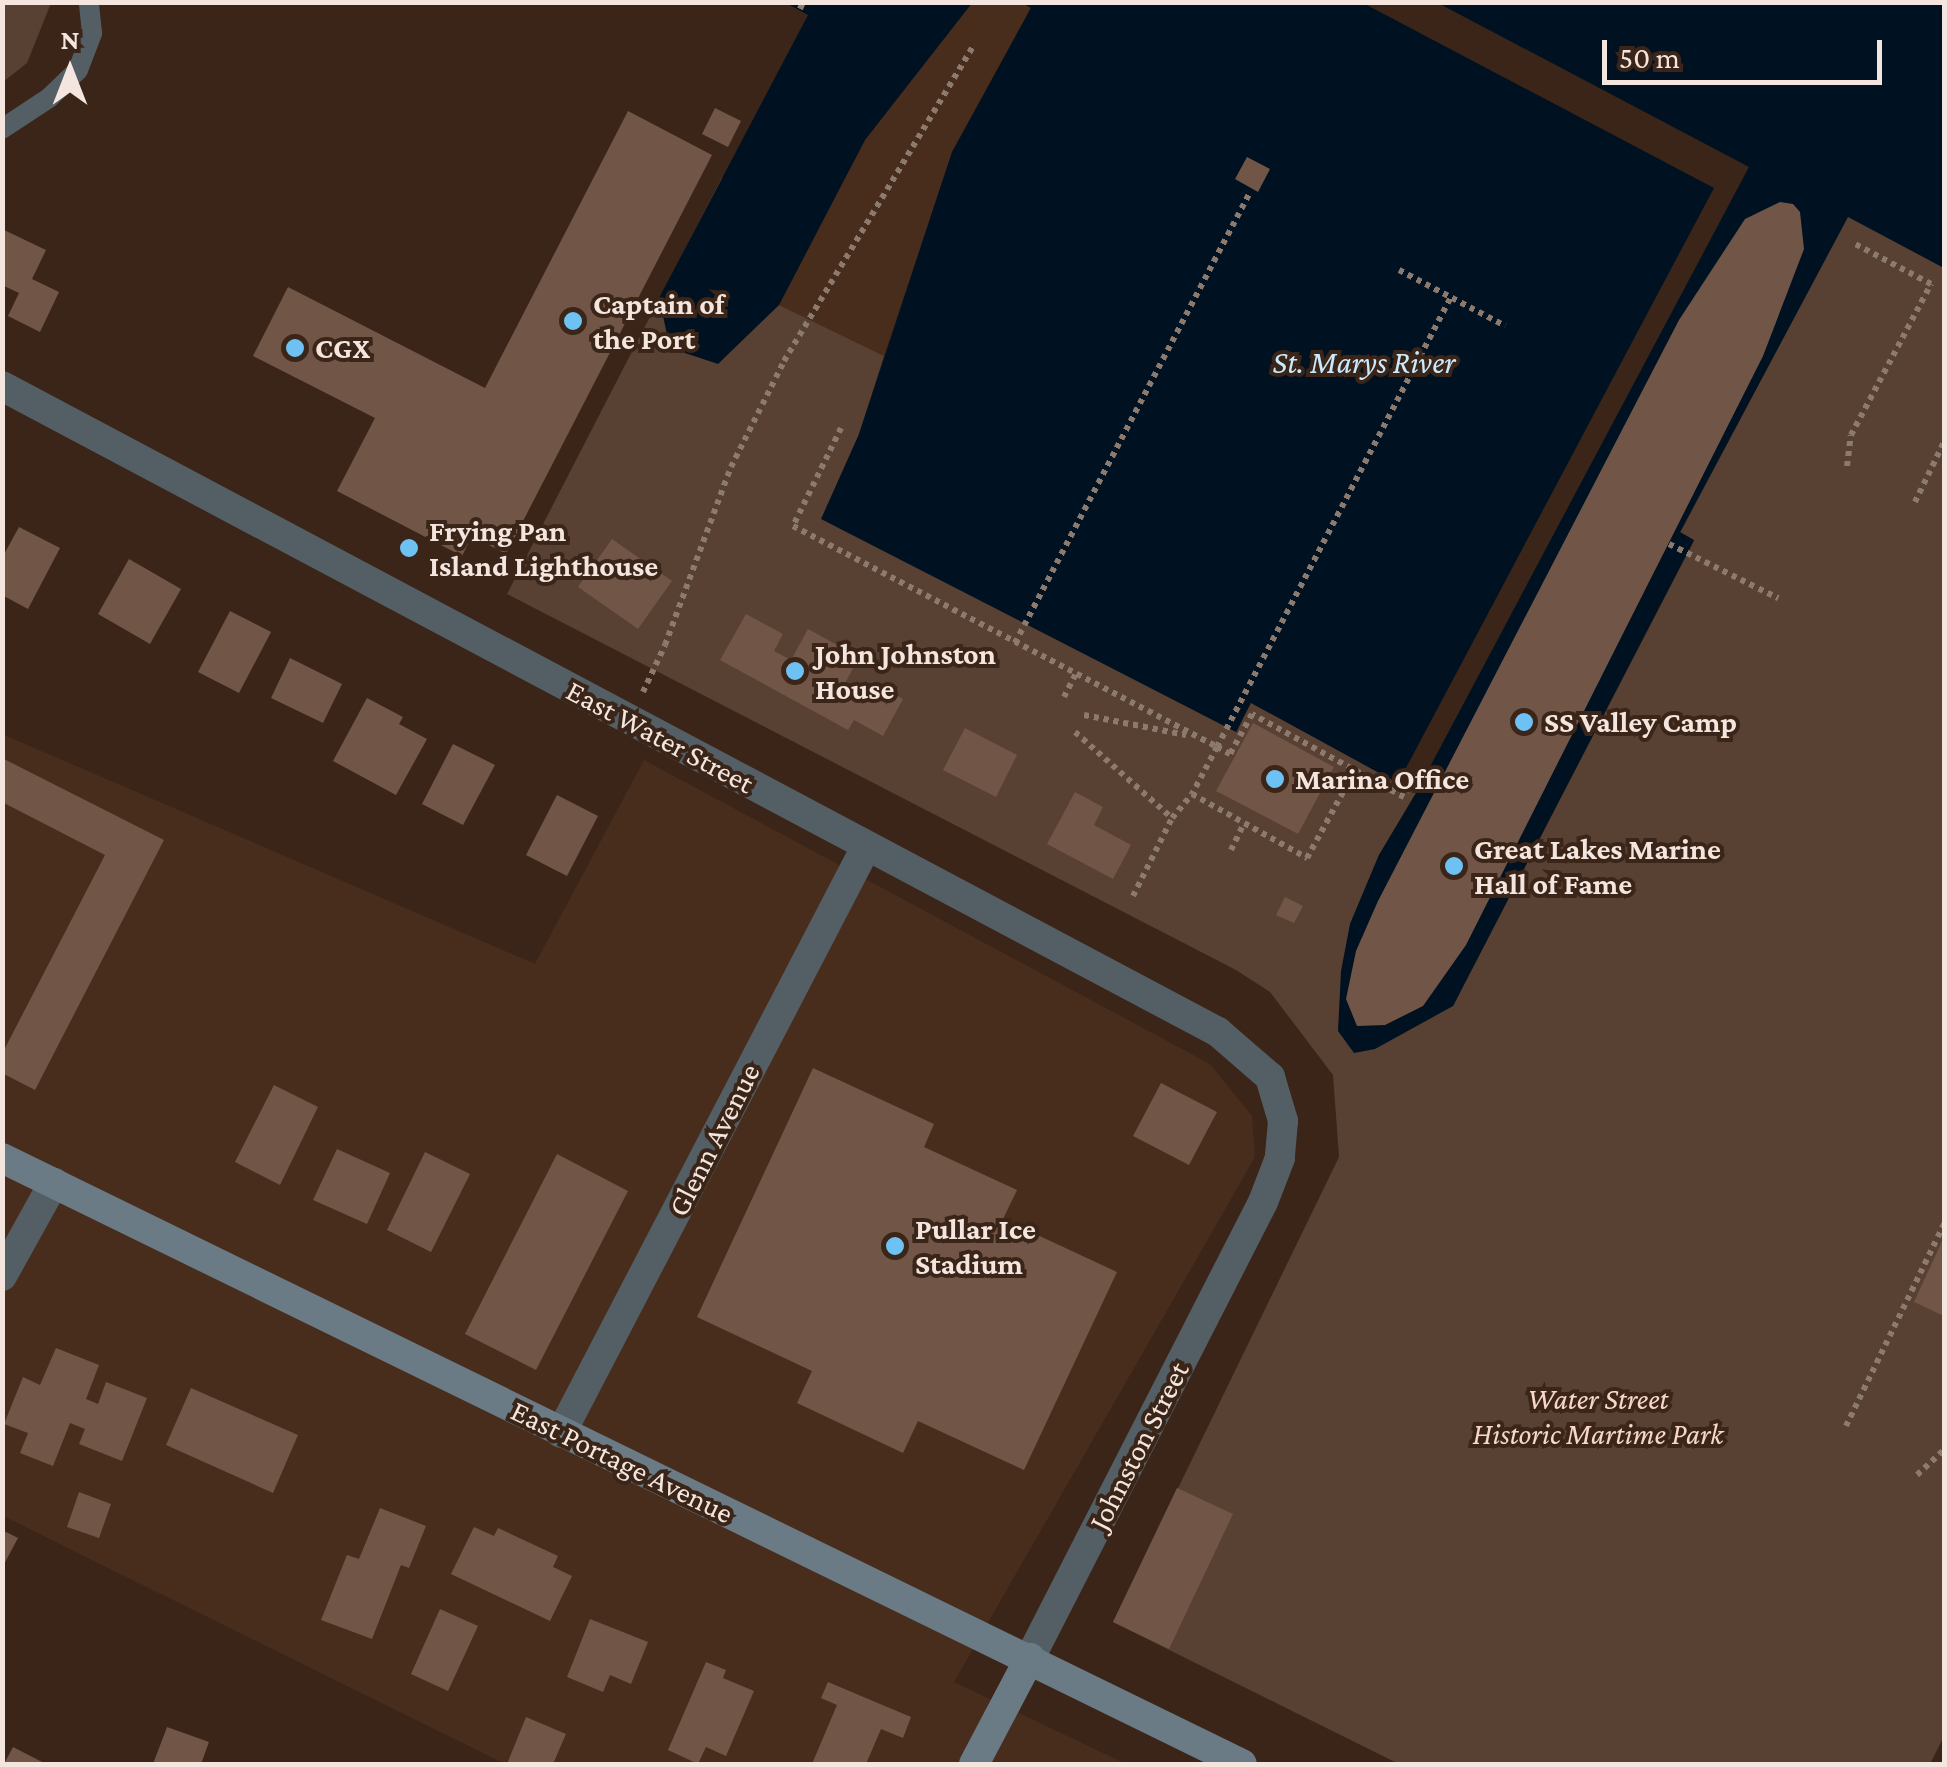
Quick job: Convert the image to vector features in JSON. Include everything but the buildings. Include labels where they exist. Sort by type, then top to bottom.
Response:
[{"type":"main road","name":"East Portage Avenue","points":[[2,1158],[1242,1764]]},
{"type":"main road","name":"Johnston Street","points":[[974,1764],[1030,1658]]},
{"type":"street","name":"East Water Street","points":[[2,386],[1218,1032],[1270,1078],[1283,1120]]},
{"type":"street","name":"Glenn Avenue","points":[[561,1433],[866,847]]},
{"type":"street","name":"Johnston Street","points":[[1030,1658],[1264,1202],[1280,1158],[1283,1120]]},
{"type":"street","points":[[2,1276],[54,1182]]},
{"type":"lane","points":[[2,129],[48,98],[78,70],[92,33],[90,2]]},
{"type":"path","points":[[629,720],[666,645],[731,467],[784,362],[973,46]]},
{"type":"path","points":[[1015,643],[1249,194]]},
{"type":"path","points":[[1847,466],[1852,435],[1931,284],[1855,244]]},
{"type":"path","points":[[1399,270],[1505,326]]},
{"type":"path","points":[[1133,896],[1172,818],[1192,794],[1217,747],[1451,297]]},
{"type":"path","points":[[840,428],[793,526],[1230,754],[1252,714],[1404,796],[1408,788]]},
{"type":"path","points":[[1915,502],[1944,442]]},
{"type":"path","points":[[1669,544],[1778,598]]},
{"type":"path","points":[[1064,697],[1076,675]]},
{"type":"path","points":[[1084,716],[1196,737]]},
{"type":"path","points":[[1076,732],[1172,818]]},
{"type":"path","points":[[1192,794],[1307,858],[1355,770]]},
{"type":"path","points":[[1231,850],[1244,824]]},
{"type":"path","points":[[1846,1426],[1944,1224]]},
{"type":"path","points":[[1917,1475],[1944,1450]]},
{"type":"shaded area","points":[[972,3],[1022,3],[1031,7],[952,152],[884,356],[779,305],[865,140]]},
{"type":"shaded area","points":[[2,734],[535,964],[644,760],[1210,1064],[1252,1116],[1255,1157],[954,1682],[1126,1764],[505,1764],[3,1516]]},
{"type":"green space","points":[[3,2],[51,3],[27,63],[3,82]]},
{"type":"green space","name":"Water Street Historic Martime Park","points":[[722,177],[729,255],[779,305],[884,356],[859,434],[1224,725],[1237,732],[1250,702],[1416,793],[1379,855],[1350,924],[1453,1006],[1694,541],[1680,533],[1848,216],[1944,268],[1944,1736],[1930,1764],[1399,1764],[1113,1622],[1339,1157],[1333,1075],[1270,992],[1236,970],[507,594]]},
{"type":"water","points":[[786,3],[972,3],[865,140],[779,305],[718,364],[670,348],[659,298],[808,15]]},
{"type":"water","name":"St. Marys River","points":[[1022,3],[1944,3],[1944,268],[1848,217],[1680,532],[1694,540],[1453,1006],[1375,1049],[1354,1053],[1338,1031],[1341,971],[1350,924],[1379,855],[1416,793],[1251,703],[1236,732],[821,519],[859,434],[952,152],[1031,8]]},
{"type":"pier","points":[[1363,3],[1438,3],[1749,167],[1416,793],[1398,783],[1714,188]]},
{"type":"place","name":"Captain of the Port","points":[[573,321]]},
{"type":"place","name":"CGX","points":[[295,348]]},
{"type":"place","name":"Frying Pan Island Lighthouse","points":[[409,548]]},
{"type":"place","name":"John Johnston House","points":[[795,671]]},
{"type":"place","name":"SS Valley Camp","points":[[1524,722]]},
{"type":"place","name":"Marina Office","points":[[1275,779]]},
{"type":"place","name":"Great Lakes Marine Hall of Fame","points":[[1454,866]]},
{"type":"place","name":"Pullar Ice Stadium","points":[[895,1246]]}]
